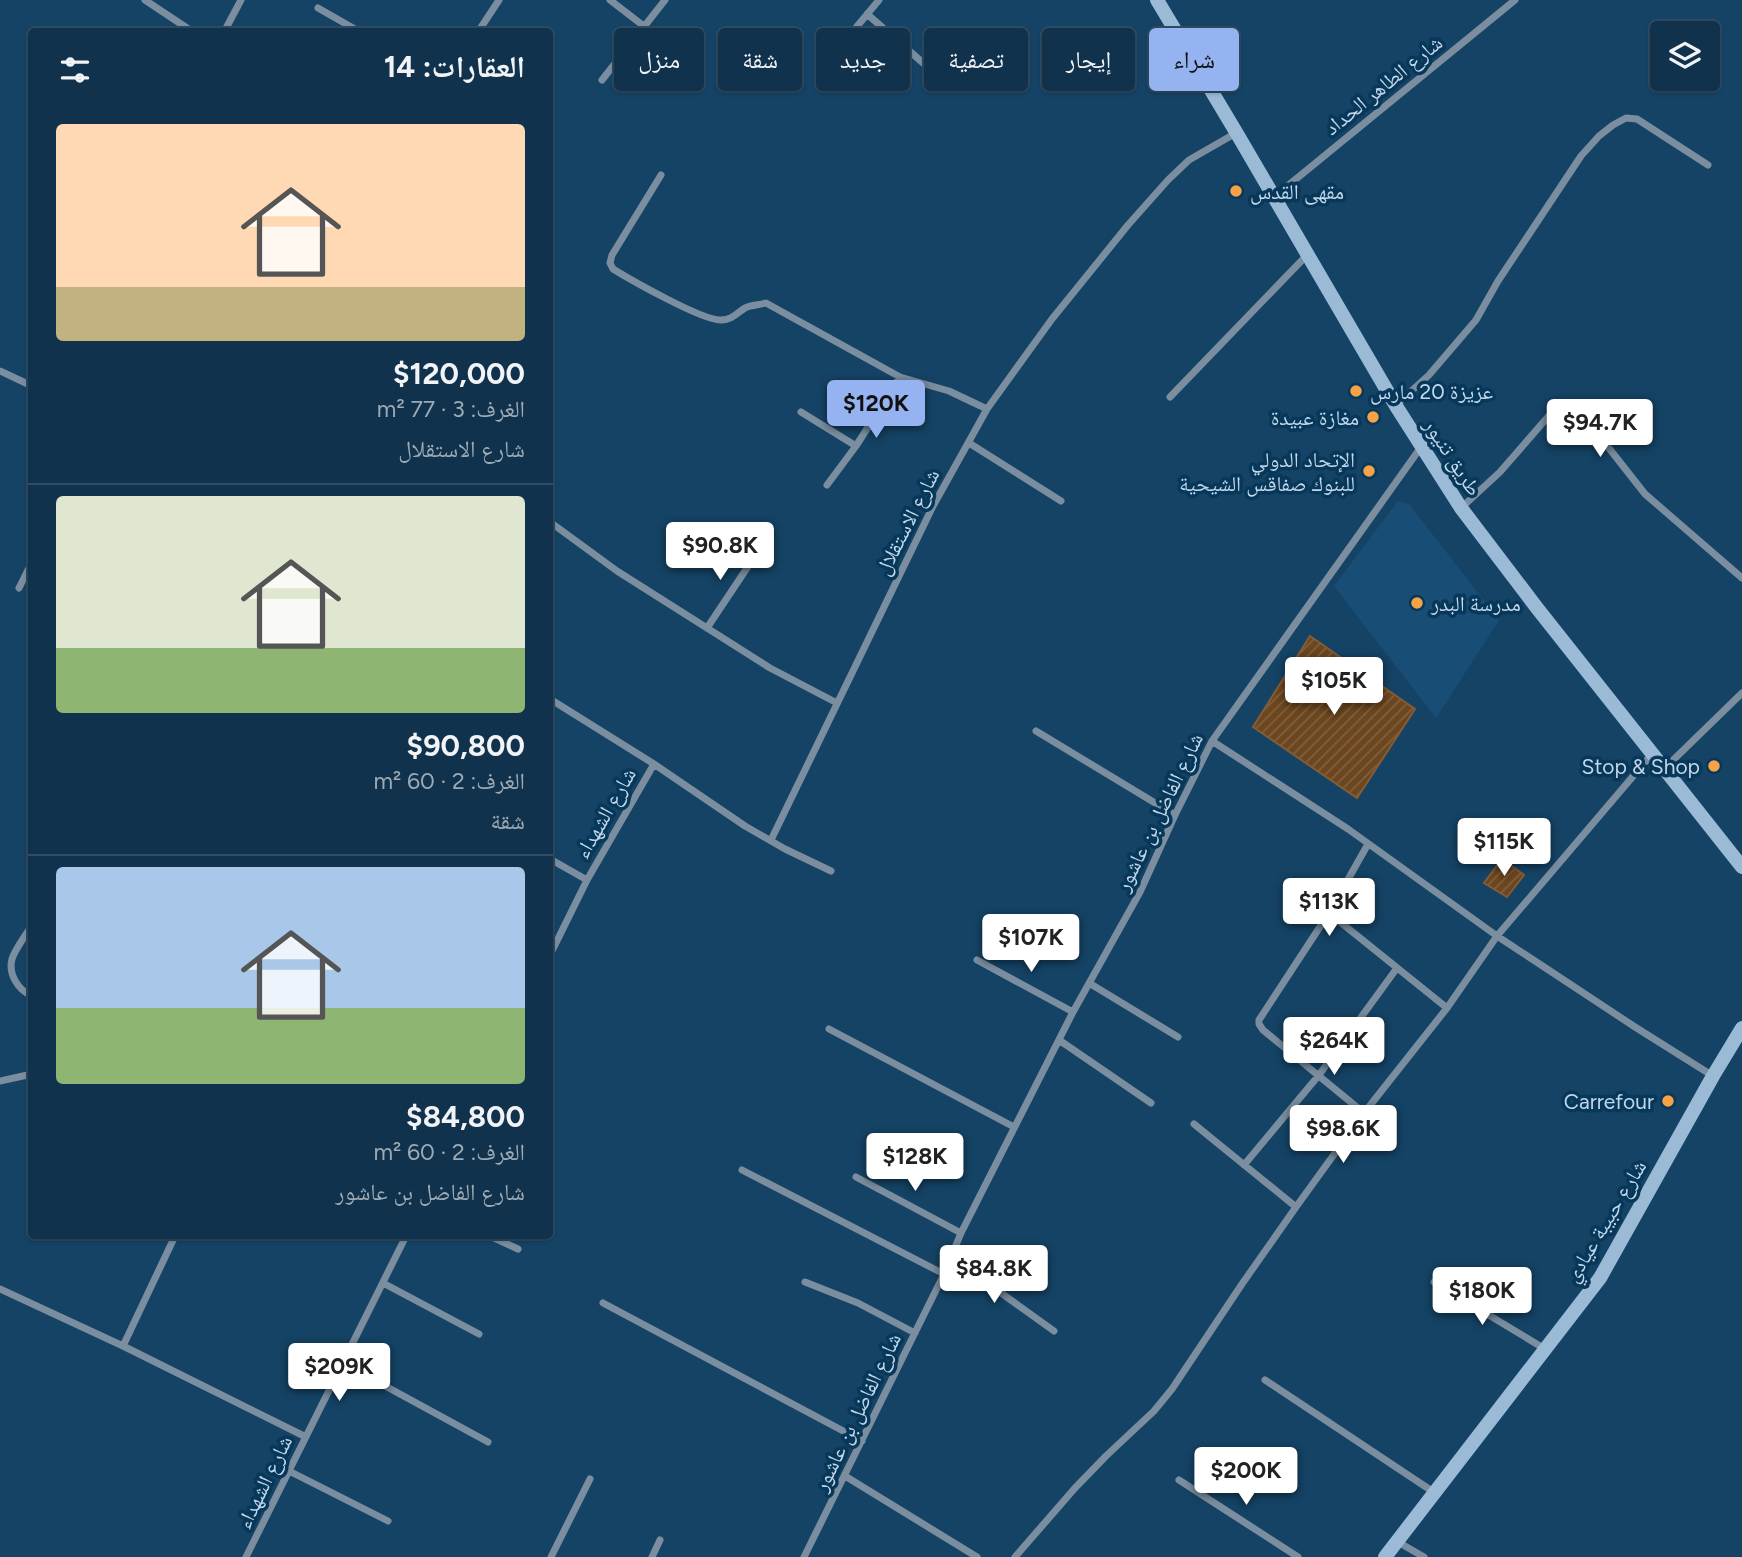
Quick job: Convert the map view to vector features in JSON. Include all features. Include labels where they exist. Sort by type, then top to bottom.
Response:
[{"type":"main road","name":"طريق تنيور","points":[[1157,0],[1396,406],[1461,508],[1742,867]]},
{"type":"main road","name":"شارع حبيبة عيادي","points":[[1385,1557],[1600,1278],[1742,1028]]},
{"type":"street","points":[[145,0],[187,28]]},
{"type":"street","points":[[226,28],[241,0]]},
{"type":"street","points":[[481,28],[499,0]]},
{"type":"street","points":[[610,0],[645,27]]},
{"type":"street","points":[[602,79],[665,0]]},
{"type":"street","points":[[855,28],[879,0]]},
{"type":"street","name":"شارع الطاهر الحداد","points":[[1273,197],[1515,0]]},
{"type":"street","points":[[318,8],[353,28]]},
{"type":"street","points":[[867,14],[924,64]]},
{"type":"street","points":[[1396,406],[1429,375],[1476,320],[1497,281],[1581,156],[1613,125],[1626,118],[1637,119],[1708,164]]},
{"type":"street","name":"شارع الاستقلال","points":[[771,840],[933,506],[988,409],[1052,319],[1168,180],[1189,160],[1236,132]]},
{"type":"street","points":[[661,175],[612,256],[610,263],[613,269],[714,320],[724,321],[736,316],[746,307],[766,303],[900,377],[949,391],[988,409]]},
{"type":"street","points":[[1170,397],[1308,255]]},
{"type":"street","points":[[0,371],[28,384]]},
{"type":"street","points":[[827,485],[856,446],[900,377]]},
{"type":"street","points":[[1461,508],[1500,472],[1553,411],[1570,409],[1580,415],[1597,433],[1645,494],[1742,578]]},
{"type":"street","points":[[801,412],[856,446]]},
{"type":"street","points":[[969,443],[1062,501]]},
{"type":"street","name":"شارع الفاضل بن عاشور","points":[[804,1557],[1014,1127],[1140,892],[1212,741],[1421,447]]},
{"type":"street","points":[[553,524],[617,571],[706,628],[770,668],[837,703]]},
{"type":"street","points":[[706,628],[757,553]]},
{"type":"street","points":[[19,587],[28,570]]},
{"type":"street","points":[[1664,769],[1742,693]]},
{"type":"street","points":[[553,701],[746,826],[831,871]]},
{"type":"street","points":[[1037,731],[1175,815]]},
{"type":"street","points":[[1212,741],[1348,829],[1497,936],[1713,1076]]},
{"type":"street","points":[[1016,1557],[1075,1488],[1139,1427],[1172,1389],[1296,1207],[1364,1113],[1447,1008],[1497,936],[1652,754]]},
{"type":"street","name":"شارع الشهداء","points":[[553,950],[587,880],[654,764]]},
{"type":"street","points":[[1364,1113],[1263,1030],[1259,1020],[1329,913],[1368,844]]},
{"type":"street","points":[[553,861],[587,880]]},
{"type":"street","points":[[1329,913],[1447,1008]]},
{"type":"street","points":[[28,932],[12,960],[12,971],[19,987],[28,995]]},
{"type":"street","points":[[977,960],[1073,1013]]},
{"type":"street","points":[[1244,1164],[1319,1075],[1397,968]]},
{"type":"street","points":[[1090,983],[1178,1037]]},
{"type":"street","points":[[829,1029],[1014,1127]]},
{"type":"street","points":[[1059,1040],[1151,1103]]},
{"type":"street","points":[[0,1081],[28,1074]]},
{"type":"street","points":[[1194,1124],[1296,1207]]},
{"type":"street","points":[[742,1170],[944,1274]]},
{"type":"street","points":[[856,1177],[961,1233]]},
{"type":"street","points":[[123,1346],[174,1239]]},
{"type":"street","name":"شارع الشهداء","points":[[246,1557],[405,1239]]},
{"type":"street","points":[[496,1239],[518,1249]]},
{"type":"street","points":[[951,1257],[1054,1331]]},
{"type":"street","points":[[805,1282],[858,1303],[915,1333]]},
{"type":"street","points":[[1434,1282],[1545,1349]]},
{"type":"street","points":[[383,1283],[479,1334]]},
{"type":"street","points":[[0,1289],[123,1346],[306,1437]]},
{"type":"street","points":[[603,1303],[862,1441]]},
{"type":"street","points":[[343,1363],[488,1442]]},
{"type":"street","points":[[1265,1380],[1435,1493]]},
{"type":"street","points":[[289,1471],[388,1521]]},
{"type":"street","points":[[845,1476],[977,1557]]},
{"type":"street","points":[[551,1557],[590,1479]]},
{"type":"street","points":[[1179,1480],[1298,1557]]},
{"type":"street","points":[[652,1557],[660,1540]]},
{"type":"street","points":[[1398,1542],[1424,1557]]},
{"type":"shaded area","name":"مدرسة البدر","points":[[1398,501],[1409,504],[1499,620],[1436,718],[1334,586]]},
{"type":"building","points":[[1310,636],[1415,709],[1357,798],[1253,727]]},
{"type":"building","points":[[1502,859],[1524,875],[1507,897],[1484,883]]},
{"type":"place","name":"مقهى القدس","points":[[1236,191]]},
{"type":"place","name":"عزيزة 20 مارس","points":[[1356,391]]},
{"type":"place","name":"مغازة عبيدة","points":[[1373,417]]},
{"type":"place","name":"الإتحاد الدولي للبنوك صفاقس الشيحية","points":[[1369,471]]},
{"type":"place","name":"مدرسة البدر","points":[[1417,603]]},
{"type":"place","name":"Stop & Shop","points":[[1714,766]]},
{"type":"place","name":"Carrefour","points":[[1668,1101]]}]
